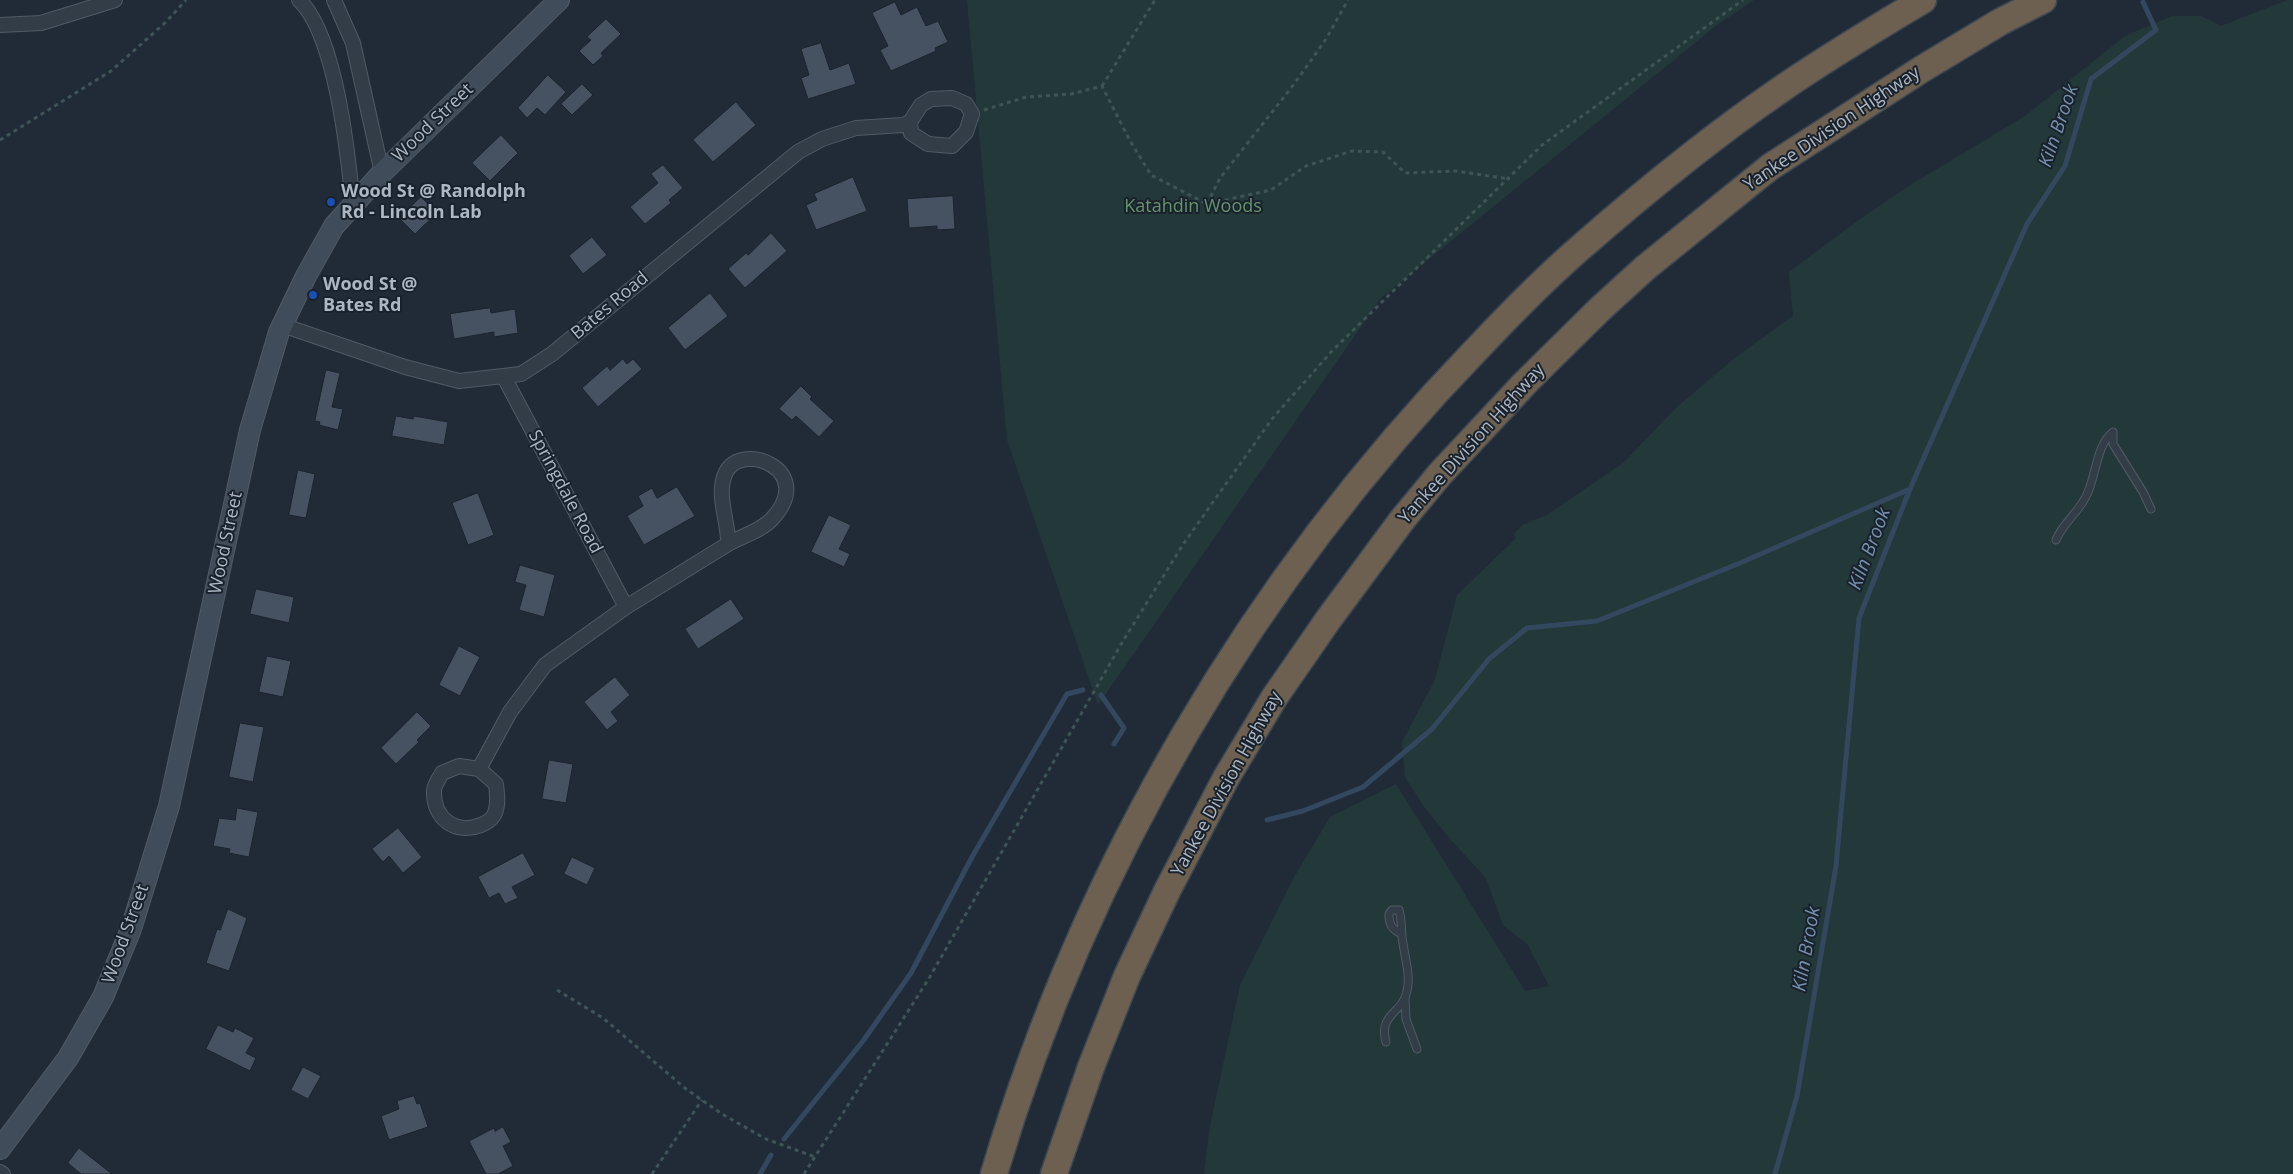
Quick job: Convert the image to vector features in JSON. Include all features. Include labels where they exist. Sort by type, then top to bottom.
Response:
[{"type":"highway","points":[[994,1174],[1049,1015],[1115,864],[1195,718],[1258,619],[1336,511],[1390,442],[1522,302],[1579,249],[1663,179],[1779,91],[1923,0]]},
{"type":"highway","name":"Yankee Division Highway","points":[[1054,1174],[1091,1067],[1127,976],[1167,891],[1226,778],[1274,698],[1328,620],[1402,520],[1440,474],[1526,382],[1600,309],[1645,268],[1770,166],[1930,64],[2000,22],[2043,0]]},
{"type":"street","points":[[0,25],[41,22],[115,0]]},
{"type":"street","points":[[299,0],[319,33],[332,70],[346,137],[353,205]]},
{"type":"street","points":[[334,0],[353,43],[382,173]]},
{"type":"street","name":"Wood Street","points":[[0,1149],[68,1058],[103,997],[131,929],[169,806],[250,430],[282,325],[306,276],[334,226],[382,173],[559,0]]},
{"type":"street","points":[[952,98],[966,104],[972,114],[966,132],[952,146],[928,144],[911,133],[910,122],[921,105],[931,99],[952,98]]},
{"type":"street","name":"Bates Road","points":[[282,325],[405,367],[459,381],[521,374],[552,354],[798,152],[822,139],[856,128],[903,125],[910,122]]},
{"type":"street","name":"Springdale Road","points":[[504,377],[626,607]]},
{"type":"street","points":[[479,769],[510,712],[546,665],[626,607],[772,519],[786,499],[786,481],[779,469],[765,462],[753,459],[735,462],[726,472],[722,491],[728,544]]},
{"type":"street","points":[[459,766],[479,769],[496,784],[498,801],[494,816],[486,823],[471,829],[455,827],[442,818],[436,803],[434,789],[442,773],[459,766]]},
{"type":"lane","points":[[2056,540],[2059,532],[2085,499],[2097,462],[2109,436],[2114,432],[2113,444],[2143,492],[2151,509]]},
{"type":"lane","points":[[1398,932],[1392,928],[1389,922],[1389,914],[1392,910],[1399,910],[1402,921],[1408,980],[1405,997],[1406,1019],[1416,1049]]},
{"type":"lane","points":[[1386,1042],[1383,1031],[1389,1016],[1405,997]]},
{"type":"path","points":[[0,140],[111,71],[166,22],[186,0]]},
{"type":"path","points":[[972,114],[1026,98],[1071,94],[1102,86],[1155,0]]},
{"type":"path","points":[[1207,204],[1220,178],[1296,82],[1326,39],[1348,0]]},
{"type":"path","points":[[804,1174],[928,980],[1128,633],[1184,543],[1272,419],[1332,351],[1510,179],[1542,145],[1743,0]]},
{"type":"path","points":[[1102,86],[1129,139],[1151,175],[1207,204],[1271,190],[1306,166],[1352,151],[1383,152],[1405,173],[1455,171],[1510,179]]},
{"type":"path","points":[[557,990],[602,1018],[645,1056],[702,1100],[766,1139],[815,1157]]},
{"type":"path","points":[[652,1174],[702,1100]]},
{"type":"green space","name":"Katahdin Woods","points":[[967,0],[1754,0],[1717,25],[1381,298],[1098,705],[1007,440]]},
{"type":"green space","points":[[2287,0],[2293,0],[2293,1174],[1204,1174],[1210,1126],[1240,985],[1293,879],[1330,817],[1396,784],[1525,991],[1549,986],[1528,945],[1503,925],[1486,878],[1425,808],[1405,777],[1402,742],[1435,680],[1457,595],[1516,538],[1514,534],[1522,525],[1547,515],[1623,463],[1678,406],[1736,357],[1793,316],[1789,272],[1856,222],[1907,187],[2025,116],[2125,36],[2172,16],[2201,16],[2221,26]]},
{"type":"building","points":[[895,2],[901,15],[917,7],[926,26],[938,21],[948,42],[935,48],[936,51],[891,71],[880,50],[888,46],[872,13]]},
{"type":"building","points":[[606,19],[621,34],[601,53],[603,56],[593,65],[579,51],[591,40],[587,37]]},
{"type":"building","points":[[821,43],[830,70],[849,63],[856,84],[808,99],[801,78],[809,75],[801,49]]},
{"type":"building","points":[[548,75],[566,92],[545,115],[537,108],[527,118],[518,108]]},
{"type":"building","points":[[582,84],[593,95],[572,115],[561,104]]},
{"type":"building","points":[[736,102],[756,125],[713,162],[693,140]]},
{"type":"building","points":[[501,135],[518,153],[490,181],[472,163]]},
{"type":"building","points":[[663,165],[683,188],[669,200],[671,203],[645,224],[630,207],[658,183],[651,174]]},
{"type":"building","points":[[853,177],[867,211],[816,230],[806,205],[817,200],[814,194]]},
{"type":"building","points":[[953,196],[955,229],[937,230],[937,226],[909,228],[907,199]]},
{"type":"building","points":[[421,197],[437,213],[415,234],[399,218]]},
{"type":"building","points":[[771,233],[787,251],[745,288],[728,269],[746,253],[748,255]]},
{"type":"building","points":[[592,237],[607,255],[583,274],[569,256]]},
{"type":"building","points":[[710,293],[728,316],[685,350],[668,328]]},
{"type":"building","points":[[490,308],[491,313],[515,309],[518,333],[494,337],[494,332],[454,339],[450,314]]},
{"type":"building","points":[[623,359],[627,364],[633,359],[642,369],[598,407],[582,388],[607,366],[610,370]]},
{"type":"building","points":[[326,370],[340,373],[332,407],[343,409],[338,430],[319,425],[320,422],[315,421]]},
{"type":"building","points":[[801,386],[812,397],[810,399],[834,421],[819,437],[796,416],[792,420],[779,409]]},
{"type":"building","points":[[396,416],[413,419],[414,416],[448,422],[444,445],[392,436]]},
{"type":"building","points":[[298,470],[315,474],[306,518],[289,515]]},
{"type":"building","points":[[677,487],[695,516],[644,545],[627,516],[643,506],[638,496],[652,488],[657,498]]},
{"type":"building","points":[[478,493],[494,535],[468,545],[452,503]]},
{"type":"building","points":[[829,515],[851,525],[839,549],[850,554],[844,567],[811,552]]},
{"type":"building","points":[[520,565],[555,575],[544,617],[519,610],[526,585],[515,582]]},
{"type":"building","points":[[256,589],[294,597],[289,623],[250,614]]},
{"type":"building","points":[[731,599],[744,619],[698,649],[685,629]]},
{"type":"building","points":[[459,646],[480,657],[460,696],[439,685]]},
{"type":"building","points":[[267,656],[291,661],[283,697],[259,692]]},
{"type":"building","points":[[615,677],[630,695],[611,712],[618,721],[607,730],[584,702]]},
{"type":"building","points":[[417,712],[431,726],[417,740],[419,742],[396,764],[381,748]]},
{"type":"building","points":[[240,723],[264,727],[253,782],[229,777]]},
{"type":"building","points":[[549,760],[573,764],[566,803],[542,799]]},
{"type":"building","points":[[237,808],[258,812],[249,857],[229,853],[230,849],[213,846],[219,818],[235,820]]},
{"type":"building","points":[[398,828],[422,857],[403,873],[389,856],[383,862],[372,849]]},
{"type":"building","points":[[523,853],[535,875],[512,887],[518,898],[505,904],[499,893],[489,898],[478,877]]},
{"type":"building","points":[[572,857],[595,868],[587,885],[564,874]]},
{"type":"building","points":[[228,909],[247,918],[229,971],[206,963],[217,929],[220,930]]},
{"type":"building","points":[[218,1025],[233,1032],[235,1028],[254,1038],[246,1053],[256,1058],[250,1071],[206,1049]]},
{"type":"building","points":[[303,1067],[321,1076],[308,1099],[291,1090]]},
{"type":"building","points":[[414,1096],[417,1104],[420,1103],[428,1127],[389,1140],[381,1116],[399,1109],[397,1101]]},
{"type":"building","points":[[503,1127],[511,1142],[503,1146],[513,1166],[498,1174],[486,1174],[469,1141],[494,1128],[495,1131]]},
{"type":"building","points":[[79,1148],[112,1174],[81,1174],[68,1163]]},
{"type":"waterway","name":"Kiln Brook","points":[[1775,1174],[1797,1096],[1836,866],[1859,618],[1910,489],[2027,224],[2065,166],[2091,79],[2156,30],[2143,2]]},
{"type":"waterway","points":[[1267,820],[1303,811],[1363,787],[1432,729],[1489,659],[1527,628],[1597,621],[1740,563],[1910,489]]},
{"type":"waterway","points":[[784,1139],[863,1041],[911,973],[972,857],[1067,694],[1083,690]]},
{"type":"waterway","points":[[1101,695],[1124,728],[1114,744]]},
{"type":"waterway","points":[[760,1174],[771,1155]]},
{"type":"place","name":"Wood St @ Randolph Rd - Lincoln Lab","points":[[331,202]]},
{"type":"place","name":"Wood St @ Bates Rd","points":[[313,295]]}]
